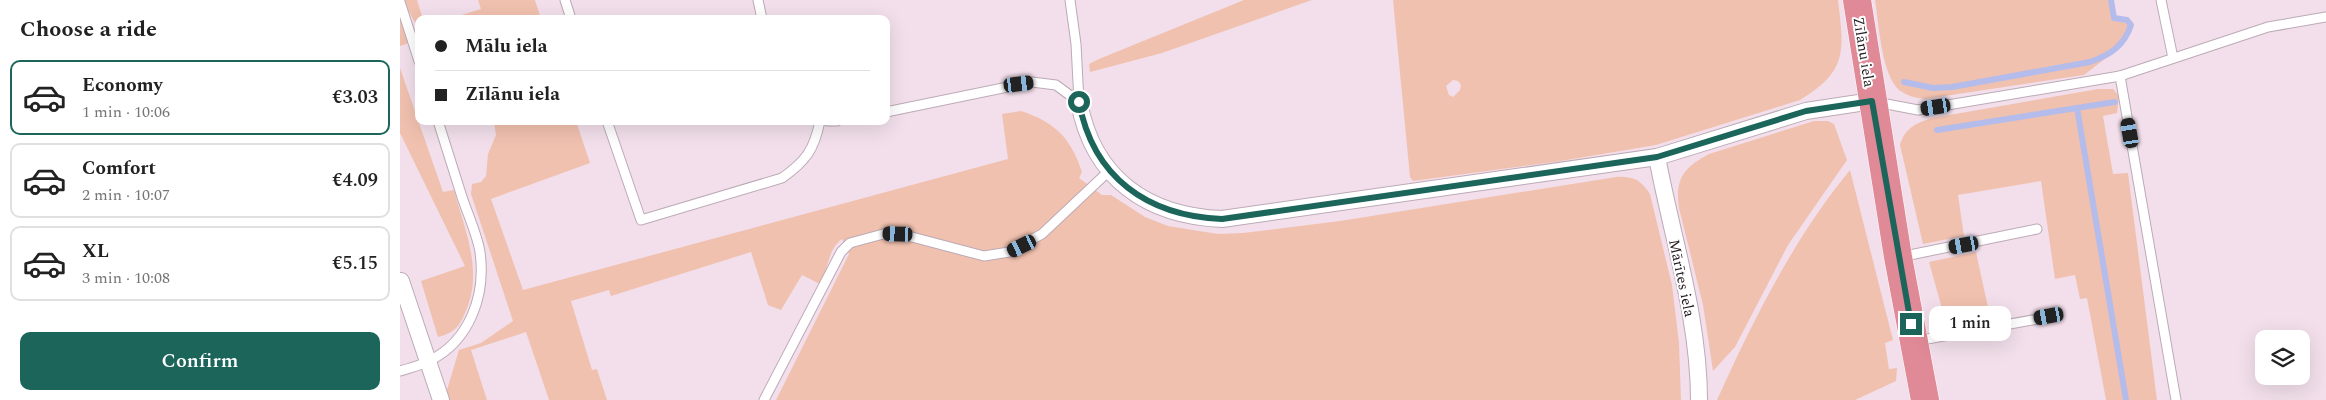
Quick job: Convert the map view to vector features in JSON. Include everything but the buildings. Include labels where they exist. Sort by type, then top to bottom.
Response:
[{"type":"highway","name":"Zīlānu iela","points":[[1856,0],[1898,257],[1925,400]]},
{"type":"street","points":[[1079,102],[1089,138],[1110,170],[1122,183],[1160,208],[1200,218],[1222,219],[1657,157],[1806,111],[1872,101]]},
{"type":"street","name":"Mārītes iela","points":[[1657,157],[1689,307],[1698,369],[1699,400]]},
{"type":"street","points":[[401,281],[441,400]]},
{"type":"lane","points":[[565,0],[570,15]]},
{"type":"lane","points":[[758,0],[761,15]]},
{"type":"lane","points":[[1070,0],[1076,44],[1079,102]]},
{"type":"lane","points":[[2161,0],[2173,58]]},
{"type":"lane","points":[[400,2],[415,49]]},
{"type":"lane","points":[[1872,101],[1918,110],[2120,76],[2268,27],[2326,17]]},
{"type":"lane","points":[[2120,76],[2176,400]]},
{"type":"lane","points":[[890,111],[1032,82],[1056,85],[1079,102]]},
{"type":"lane","points":[[400,370],[428,362],[450,347],[460,337],[480,297],[482,274],[479,250],[439,125]]},
{"type":"lane","points":[[608,125],[641,220],[782,178],[808,155],[816,141],[819,125]]},
{"type":"lane","points":[[764,400],[841,252],[850,243],[877,235],[898,234],[984,256],[1009,252],[1042,234],[1110,170]]},
{"type":"lane","points":[[1898,257],[2037,229]]},
{"type":"lane","points":[[1914,341],[2049,316]]},
{"type":"shaded area","points":[[403,0],[417,0],[422,15],[415,15],[414,21]]},
{"type":"shaded area","points":[[478,0],[535,0],[540,15],[461,15],[481,9]]},
{"type":"shaded area","points":[[1244,0],[1312,0],[1162,53],[1090,72],[1089,64],[1099,59]]},
{"type":"shaded area","points":[[1393,0],[1838,0],[1841,46],[1835,69],[1816,89],[1800,100],[1656,145],[1561,161],[1413,181],[1410,177]],"holes":[[[1453,80],[1458,81],[1461,85],[1460,90],[1453,97],[1449,95],[1446,86]]]},
{"type":"shaded area","points":[[1875,0],[2111,0],[2114,18],[2127,20],[2131,25],[2128,37],[2115,51],[2084,75],[1925,99],[1905,94],[1893,82],[1888,72],[1882,48]]},
{"type":"shaded area","points":[[400,14],[409,43],[400,46]]},
{"type":"shaded area","points":[[400,68],[415,111],[415,125],[420,125],[443,192],[454,190],[471,252],[473,282],[465,313],[455,329],[448,334],[438,337],[421,281],[465,266],[400,133]]},
{"type":"shaded area","points":[[2098,89],[2113,89],[2119,96],[2117,113],[2103,116],[2113,174],[2128,173],[2157,400],[2106,400],[2087,298],[2080,299],[2075,275],[2055,279],[2041,181],[1958,195],[1964,236],[1923,244],[1900,145],[1908,130],[1932,118]]},
{"type":"shaded area","points":[[1021,111],[1033,115],[1052,126],[1073,150],[1082,172],[1079,178],[1102,195],[1111,195],[1145,217],[1168,226],[1218,234],[1243,233],[1340,221],[1616,177],[1632,178],[1640,182],[1650,194],[1672,285],[1679,343],[1681,400],[776,400],[849,254],[842,239],[837,243],[831,254],[820,284],[802,275],[781,310],[768,305],[751,252],[611,296],[609,290],[571,301],[592,370],[597,369],[607,400],[549,400],[526,332],[471,350],[487,400],[448,400],[446,393],[459,350],[481,343],[513,321],[471,194],[472,184],[481,182],[486,176],[488,154],[496,135],[495,125],[577,125],[590,163],[491,199],[523,290],[1008,159],[1002,114]]},
{"type":"shaded area","points":[[1814,121],[1828,121],[1834,124],[1847,160],[1788,245],[1735,347],[1713,371],[1703,305],[1679,208],[1678,189],[1680,182],[1683,175],[1693,164],[1709,154]]},
{"type":"shaded area","points":[[1850,170],[1893,340],[1885,343],[1889,369],[1897,368],[1896,381],[1855,400],[1717,400],[1776,280],[1811,223]]},
{"type":"shaded area","points":[[1976,252],[1989,312],[1946,323],[1929,262]]},
{"type":"waterway","points":[[1904,82],[1933,88],[1952,87],[2090,62],[2115,49],[2124,39],[2131,25],[2127,20],[2114,18],[2111,0]]},
{"type":"waterway","points":[[1937,130],[2115,102]]},
{"type":"waterway","points":[[2077,108],[2126,400]]},
{"type":"route","points":[[1079,102],[1089,138],[1102,161],[1122,183],[1142,198],[1160,208],[1177,214],[1222,219],[1244,218],[1657,157],[1806,111],[1872,101],[1911,324]]}]
